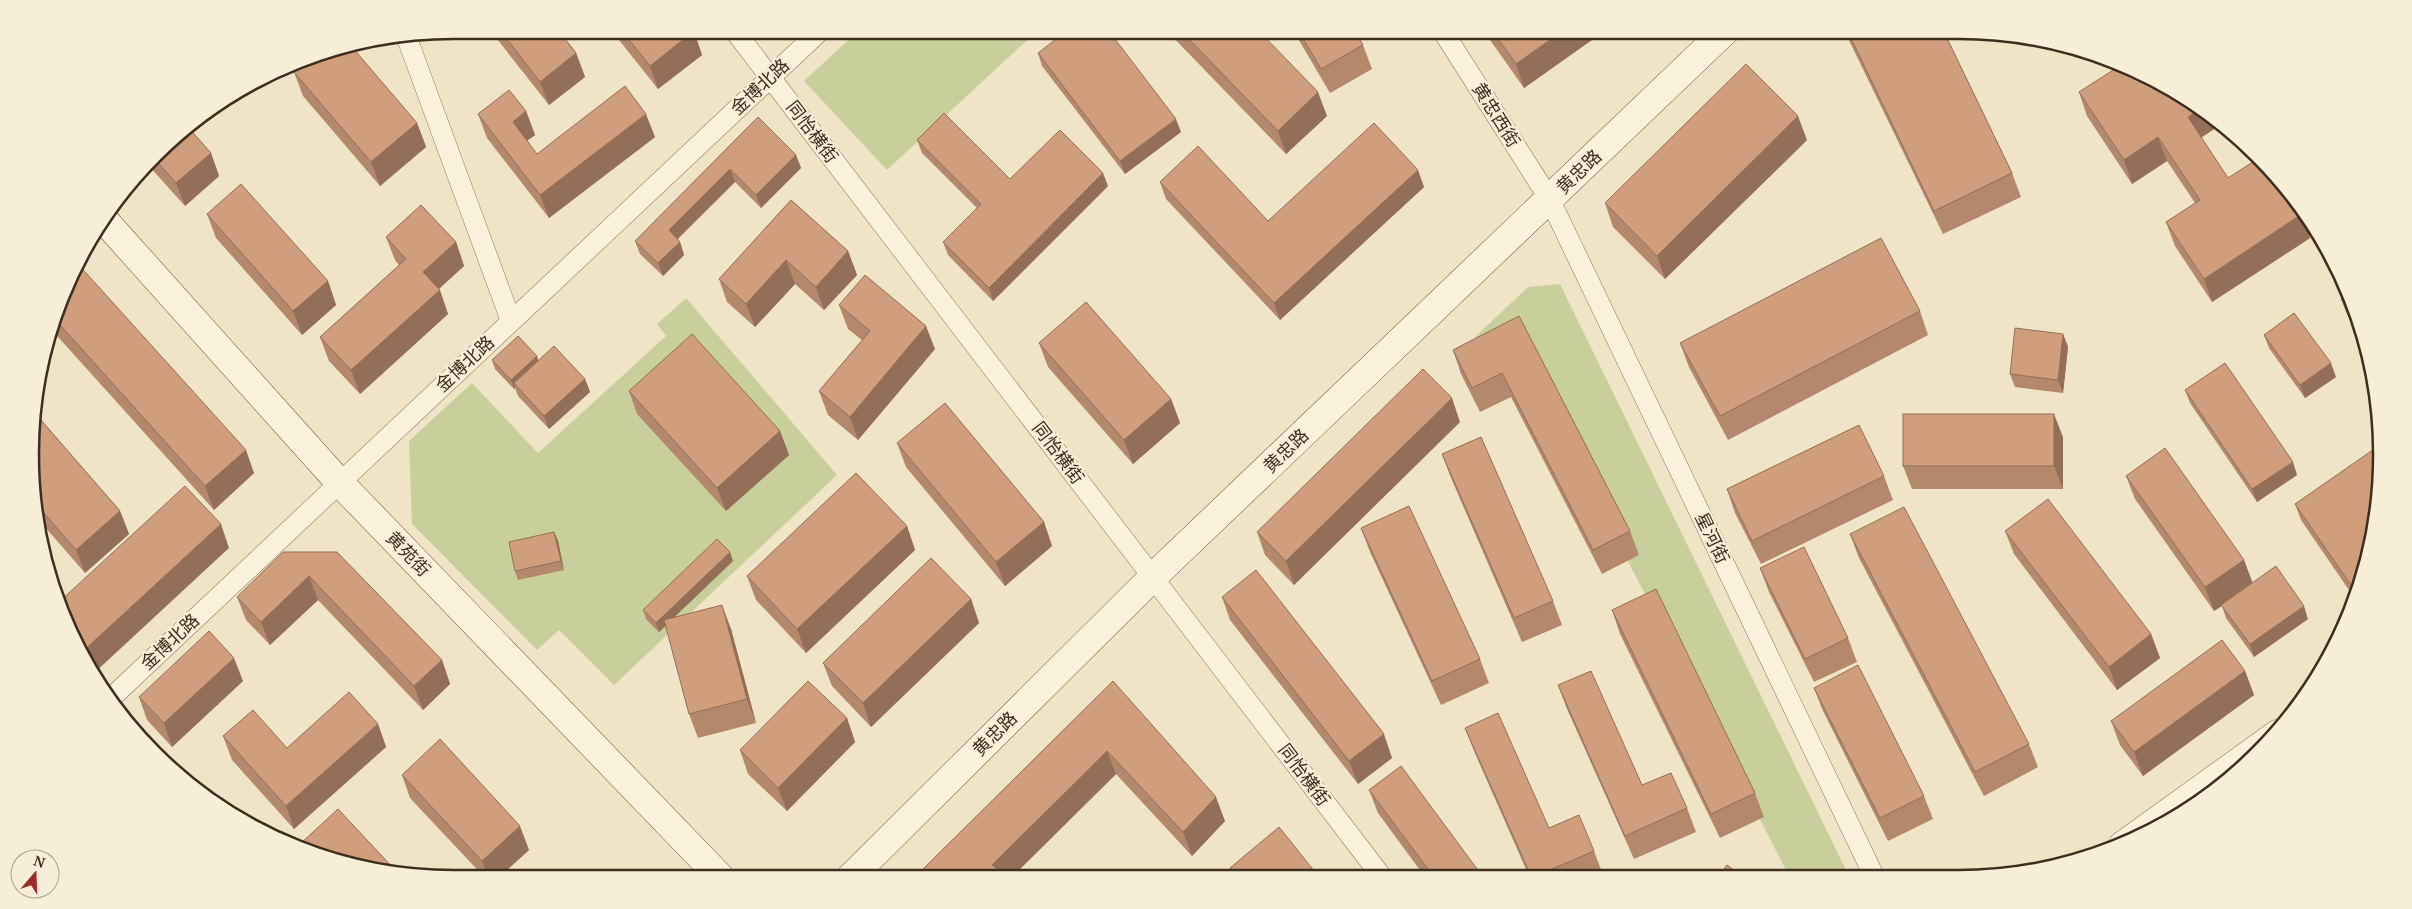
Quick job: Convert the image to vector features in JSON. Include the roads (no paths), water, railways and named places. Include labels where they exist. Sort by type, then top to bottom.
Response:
[{"type":"street","name":"同怡横街","points":[[741,39],[1377,870]]},
{"type":"street","name":"金博北路","points":[[115,694],[810,39]]},
{"type":"street","name":"黄忠西街","points":[[1448,39],[1550,200]]},
{"type":"street","name":"黄忠路","points":[[858,870],[1153,578],[1717,39]]},
{"type":"street","points":[[408,41],[511,321]]},
{"type":"street","name":"星河街","points":[[1550,200],[1871,870]]},
{"type":"street","name":"黄苑街","points":[[109,224],[339,482],[713,870]]},
{"type":"street","points":[[2142,827],[2251,748]]}]
